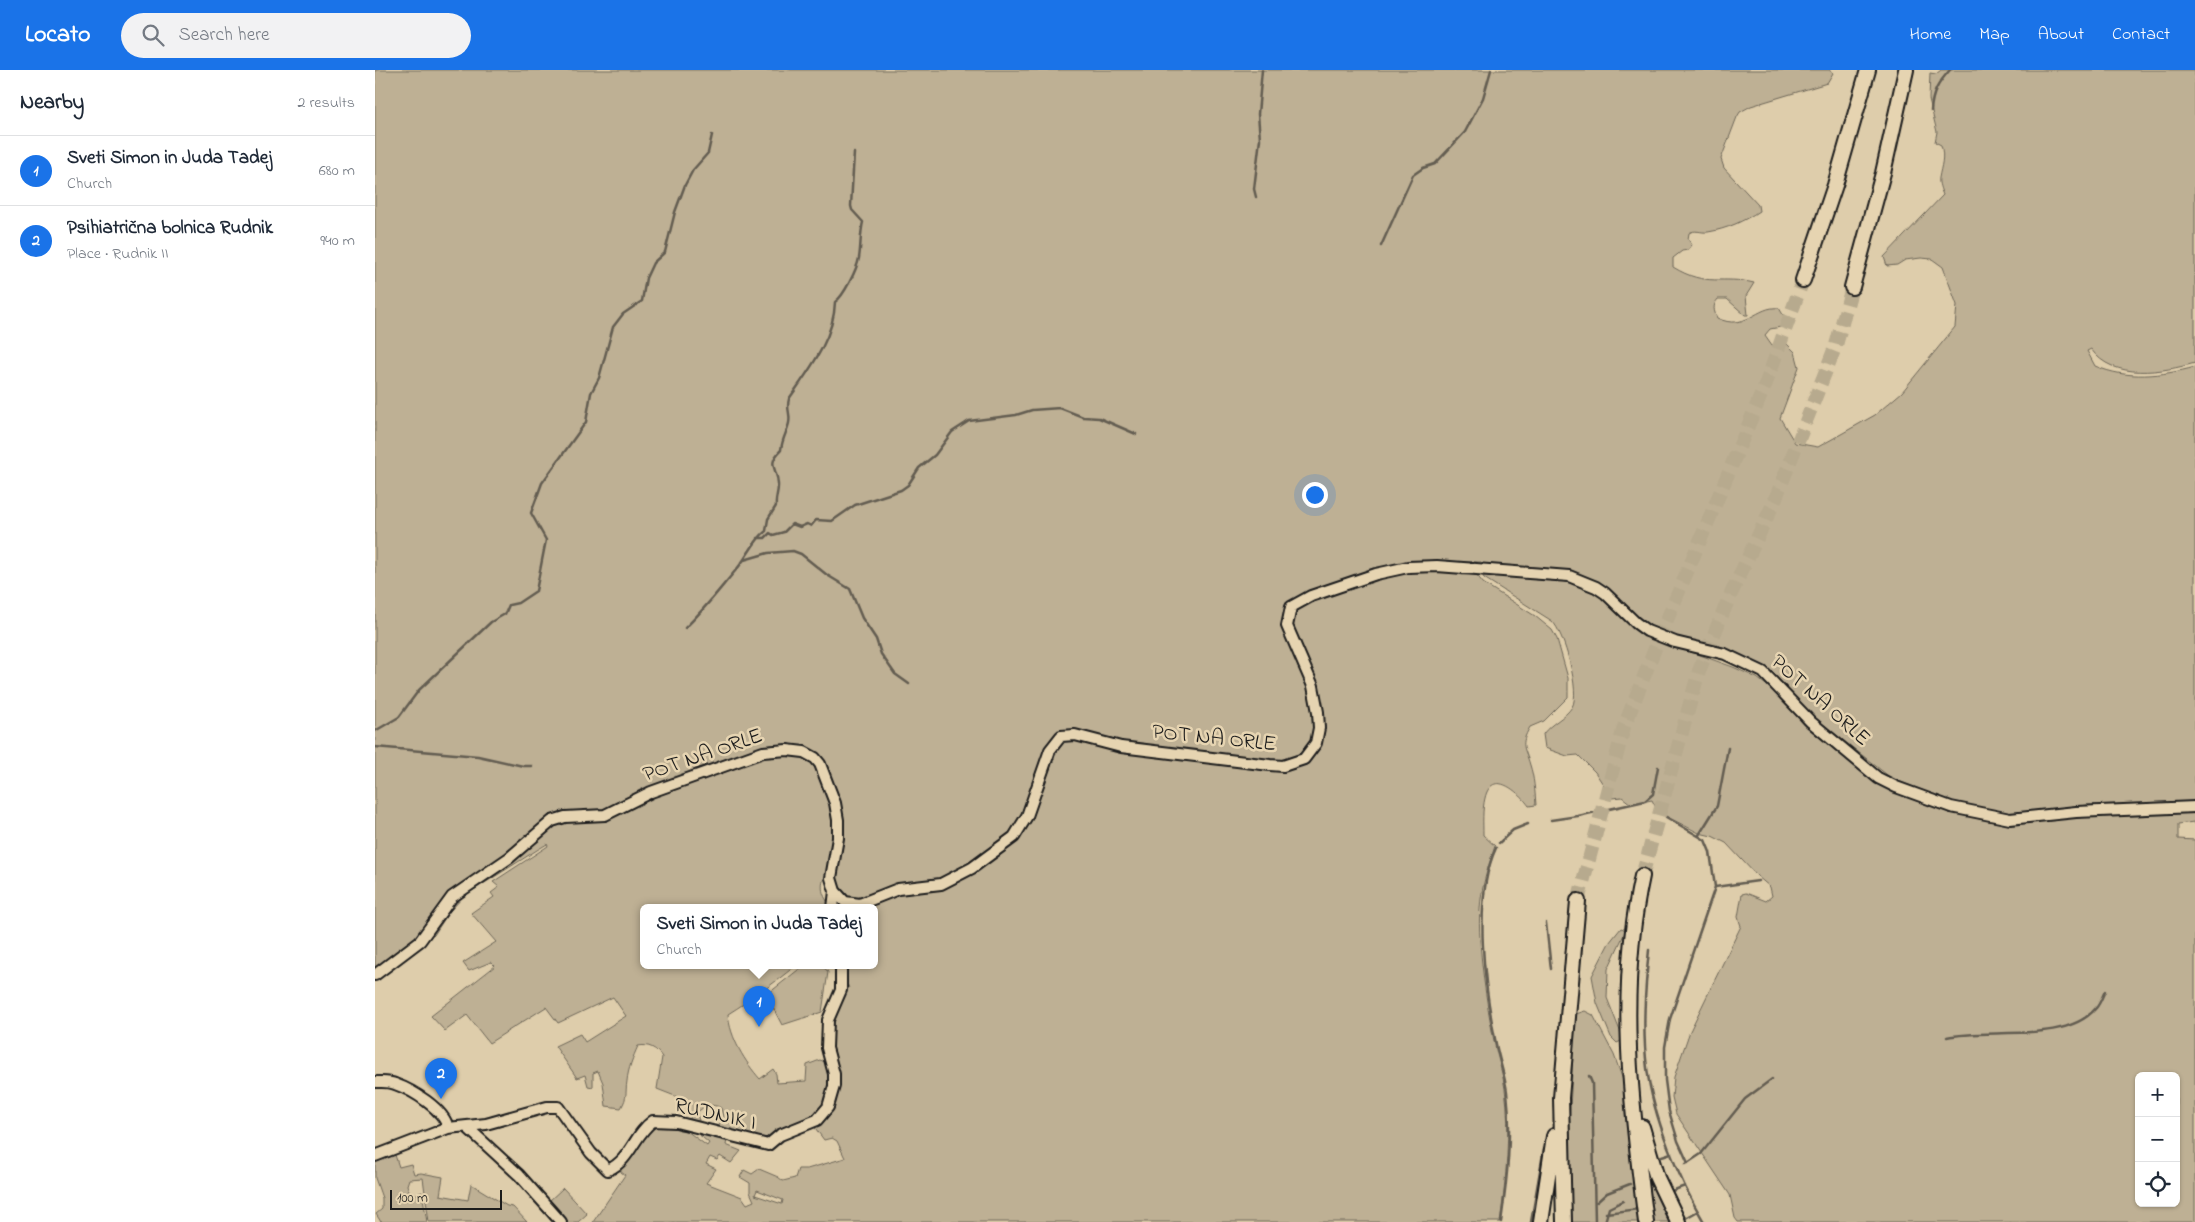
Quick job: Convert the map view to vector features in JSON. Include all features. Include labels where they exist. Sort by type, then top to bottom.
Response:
[{"type":"highway","points":[[1803,280],[1835,185],[1868,70]]},
{"type":"highway","points":[[1852,287],[1894,126],[1906,70]]},
{"type":"highway","points":[[1642,876],[1629,979],[1630,1088],[1646,1222]]},
{"type":"highway","points":[[1541,1222],[1561,1098],[1578,901]]},
{"type":"highway","points":[[1630,1088],[1657,1178],[1678,1222]]},
{"type":"highway","points":[[1561,1098],[1564,1222]]},
{"type":"street","name":"POT NA ORLE","points":[[375,975],[420,941],[452,897],[509,858],[552,821],[565,817],[605,815],[651,792],[763,752],[787,750],[804,752],[815,758],[820,764],[835,803],[838,820],[838,838],[831,869],[835,891],[845,902],[860,904],[899,889],[941,884],[953,879],[995,852],[1014,837],[1027,816],[1054,742],[1068,734],[1121,748],[1270,765],[1283,766],[1304,759],[1315,743],[1319,728],[1318,712],[1309,674],[1287,626],[1291,607],[1311,596],[1376,574],[1418,567],[1437,566],[1552,574],[1583,581],[1605,593],[1635,623],[1647,631],[1675,642],[1725,654],[1763,672],[1811,722],[1878,778],[1896,787],[1951,807],[2010,819],[2076,812],[2195,807]]},
{"type":"street","points":[[833,904],[835,891]]},
{"type":"street","name":"RUDNIK I","points":[[375,1156],[448,1128],[468,1128],[547,1107],[558,1108],[591,1154],[608,1170],[621,1162],[642,1131],[653,1120],[683,1124],[763,1146],[768,1145],[780,1135],[817,1120],[828,1107],[834,1080],[827,1048],[827,1020],[841,990],[841,969]]},
{"type":"street","points":[[375,1082],[393,1083],[430,1104],[446,1122],[448,1128]]},
{"type":"street","points":[[468,1128],[519,1175],[561,1222]]},
{"type":"shaded area","points":[[375,70],[1829,70],[1833,73],[1827,83],[1751,106],[1740,112],[1721,159],[1724,168],[1758,205],[1759,211],[1729,227],[1708,232],[1694,231],[1689,233],[1688,239],[1692,245],[1688,250],[1682,251],[1673,258],[1673,267],[1695,277],[1754,283],[1746,296],[1748,315],[1745,315],[1727,299],[1718,299],[1714,309],[1717,318],[1736,322],[1764,310],[1779,308],[1788,323],[1786,326],[1770,329],[1765,335],[1772,345],[1787,344],[1795,352],[1799,367],[1780,418],[1795,443],[1818,447],[1875,415],[1902,392],[1955,327],[1957,305],[1943,267],[1932,259],[1921,258],[1905,260],[1897,265],[1887,266],[1884,257],[1943,195],[1939,180],[1943,154],[1941,145],[1935,142],[1937,132],[1929,99],[1930,73],[1936,74],[1941,70],[2195,70],[2195,363],[2154,371],[2125,370],[2112,366],[2100,359],[2091,349],[2087,351],[2095,366],[2132,375],[2170,373],[2195,367],[2195,802],[2121,806],[2087,805],[2031,815],[1996,814],[1948,803],[1947,800],[1891,778],[1819,721],[1817,722],[1786,690],[1735,660],[1645,635],[1733,667],[1757,678],[1782,697],[1804,725],[1848,760],[1878,782],[1917,801],[1980,819],[2013,823],[2085,816],[2195,810],[2195,824],[2194,822],[2178,824],[2178,839],[2195,840],[2195,1222],[1738,1222],[1735,1218],[1730,1195],[1676,1114],[1672,1097],[1674,1077],[1690,1031],[1741,926],[1738,917],[1742,894],[1746,893],[1766,901],[1772,896],[1770,887],[1726,843],[1712,836],[1699,833],[1658,812],[1652,800],[1631,804],[1622,797],[1612,798],[1595,772],[1578,755],[1567,756],[1545,748],[1543,734],[1569,711],[1574,700],[1573,677],[1566,649],[1557,627],[1552,621],[1484,578],[1482,574],[1486,567],[1481,562],[1442,562],[1312,593],[1284,616],[1305,669],[1315,713],[1314,732],[1309,748],[1294,760],[1273,762],[1127,745],[1063,730],[1056,735],[1022,820],[1011,837],[958,872],[935,882],[856,902],[845,899],[834,879],[841,833],[825,764],[790,746],[604,813],[561,815],[449,895],[442,902],[425,930],[375,973]]},
{"type":"shaded area","points":[[1452,569],[1462,575],[1476,574],[1483,583],[1535,616],[1552,630],[1557,639],[1568,678],[1568,697],[1544,721],[1530,727],[1525,738],[1524,746],[1532,774],[1536,805],[1529,806],[1513,789],[1499,784],[1493,785],[1488,789],[1483,807],[1483,835],[1495,846],[1482,893],[1479,923],[1481,957],[1491,1027],[1504,1083],[1508,1121],[1506,1173],[1500,1222],[593,1222],[625,1175],[621,1172],[621,1168],[651,1125],[678,1125],[679,1130],[687,1131],[707,1146],[709,1143],[696,1132],[727,1140],[726,1145],[741,1151],[731,1163],[720,1156],[717,1160],[710,1157],[706,1164],[716,1169],[706,1183],[742,1197],[747,1204],[754,1201],[750,1192],[750,1183],[740,1177],[744,1170],[752,1174],[759,1169],[783,1181],[795,1178],[798,1169],[807,1169],[845,1158],[837,1141],[832,1138],[824,1140],[813,1125],[828,1114],[831,1056],[829,1026],[839,997],[849,988],[840,969],[878,969],[878,904],[870,904],[891,894],[937,889],[953,884],[1015,841],[1054,749],[1061,740],[1072,738],[1125,752],[1273,768],[1307,762],[1315,754],[1320,737],[1316,682],[1292,634],[1291,616],[1299,606],[1377,576],[1418,570]],"holes":[[[757,1190],[783,1200],[782,1204],[755,1195]]]},
{"type":"shaded area","points":[[766,756],[803,756],[816,764],[829,794],[836,825],[828,876],[824,878],[822,887],[825,898],[830,904],[640,904],[640,969],[791,969],[728,1014],[729,1023],[739,1049],[760,1079],[773,1069],[776,1074],[777,1083],[806,1081],[807,1065],[820,1060],[828,1063],[829,1100],[818,1116],[764,1143],[717,1129],[723,1117],[721,1108],[711,1105],[702,1108],[697,1113],[700,1125],[689,1123],[691,1114],[686,1112],[687,1106],[680,1104],[680,1098],[657,1089],[662,1057],[655,1049],[649,1046],[638,1046],[630,1068],[625,1098],[621,1108],[606,1106],[603,1083],[598,1071],[593,1073],[593,1087],[588,1086],[585,1075],[577,1078],[555,1046],[580,1034],[585,1042],[626,1016],[613,997],[558,1023],[546,1007],[489,1043],[467,1015],[445,1031],[431,1016],[495,966],[491,962],[469,971],[463,963],[496,942],[471,913],[494,897],[491,893],[499,887],[493,882],[548,846],[547,844],[464,896],[449,912],[434,935],[432,932],[446,907],[555,822],[601,820],[654,793],[685,785]]},
{"type":"shaded area","points":[[1621,928],[1626,930],[1608,969],[1607,998],[1622,1036],[1621,1041],[1617,1043],[1611,1037],[1597,1003],[1592,976],[1609,943]]},
{"type":"shaded area","points":[[799,969],[826,969],[828,972],[822,1012],[782,1025],[770,1002],[772,999],[769,993]]},
{"type":"shaded area","points":[[1585,1011],[1593,1015],[1614,1055],[1624,1083],[1641,1222],[1569,1222],[1567,1163],[1575,1018],[1576,1014]]},
{"type":"shaded area","points":[[394,1152],[399,1167],[411,1164],[414,1174],[421,1173],[443,1177],[440,1195],[468,1200],[471,1184],[507,1206],[513,1207],[527,1222],[429,1222],[423,1178],[409,1179],[407,1185],[411,1196],[422,1192],[427,1222],[381,1222],[376,1214],[382,1209],[382,1198],[375,1178],[375,1160]]},
{"type":"shaded area","points":[[1652,1186],[1670,1222],[1654,1222],[1650,1188]]},
{"type":"shaded area","points":[[563,1188],[587,1214],[578,1222],[568,1222],[549,1201]]},
{"type":"waterway","points":[[1256,197],[1254,189],[1260,139],[1258,114],[1262,70]]},
{"type":"waterway","points":[[1381,246],[1413,175],[1423,168],[1435,164],[1465,132],[1483,98],[1491,70]]},
{"type":"waterway","points":[[1931,111],[1936,89],[1950,70]]},
{"type":"waterway","points":[[375,731],[399,717],[419,690],[491,622],[505,614],[509,605],[518,603],[536,591],[546,540],[531,513],[542,483],[586,422],[591,393],[599,378],[613,327],[623,314],[642,301],[646,278],[653,263],[665,252],[675,212],[685,185],[693,170],[708,153],[712,135]]},
{"type":"waterway","points":[[685,628],[740,565],[757,540],[766,531],[768,519],[776,506],[778,480],[773,464],[776,455],[781,450],[789,423],[789,399],[819,354],[830,329],[834,316],[835,302],[850,282],[859,258],[863,222],[852,210],[851,206],[854,153]]},
{"type":"waterway","points":[[758,538],[765,538],[770,533],[773,535],[784,532],[792,524],[800,527],[807,524],[811,526],[816,520],[832,521],[855,505],[901,490],[908,485],[919,468],[935,455],[952,432],[969,421],[1016,415],[1032,410],[1060,408],[1083,417],[1099,418],[1136,434]]},
{"type":"waterway","points":[[744,560],[768,553],[793,551],[801,554],[827,575],[850,589],[862,618],[876,639],[881,654],[895,674],[909,684]]},
{"type":"waterway","points":[[375,747],[478,756],[523,766],[532,766]]},
{"type":"waterway","points":[[1699,835],[1717,806],[1728,748]]},
{"type":"waterway","points":[[1551,820],[1645,801],[1653,794],[1658,767]]},
{"type":"waterway","points":[[1666,817],[1705,840],[1710,852],[1715,887],[1670,1019],[1665,1047],[1665,1080],[1669,1111],[1678,1141],[1688,1163]]},
{"type":"waterway","points":[[1499,843],[1513,830],[1528,824]]},
{"type":"waterway","points":[[1496,848],[1484,893],[1483,945],[1488,998],[1506,1086],[1508,1108],[1508,1157],[1501,1222]]},
{"type":"waterway","points":[[1715,887],[1758,881]]},
{"type":"waterway","points":[[1546,923],[1551,969]]},
{"type":"waterway","points":[[1649,950],[1644,1024],[1645,1053],[1650,1087],[1668,1148],[1685,1187],[1704,1222]]},
{"type":"waterway","points":[[1947,1037],[2026,1033],[2047,1031],[2066,1026],[2083,1019],[2096,1008],[2105,991]]},
{"type":"waterway","points":[[1589,1076],[1592,1083],[1595,1222]]},
{"type":"waterway","points":[[1686,1164],[1701,1154],[1745,1099],[1772,1079]]},
{"type":"waterway","points":[[1531,1222],[1544,1148]]},
{"type":"waterway","points":[[1656,1158],[1671,1153]]},
{"type":"waterway","points":[[1597,1202],[1607,1193],[1630,1184]]},
{"type":"waterway","points":[[1669,1192],[1685,1186]]},
{"type":"waterway","points":[[1605,1222],[1609,1208],[1623,1201]]},
{"type":"waterway","points":[[1606,1213],[1639,1209]]},
{"type":"waterway","points":[[1684,1219],[1698,1211]]},
{"type":"tunnel","points":[[1578,901],[1624,727],[1766,383],[1803,280]]},
{"type":"tunnel","points":[[1642,876],[1699,671],[1729,598],[1775,500],[1836,345],[1852,287]]},
{"type":"place","name":"Sveti Simon in Juda Tadej","points":[[759,1027]]},
{"type":"place","name":"Psihiatrična bolnica Rudnik","points":[[441,1099]]}]
